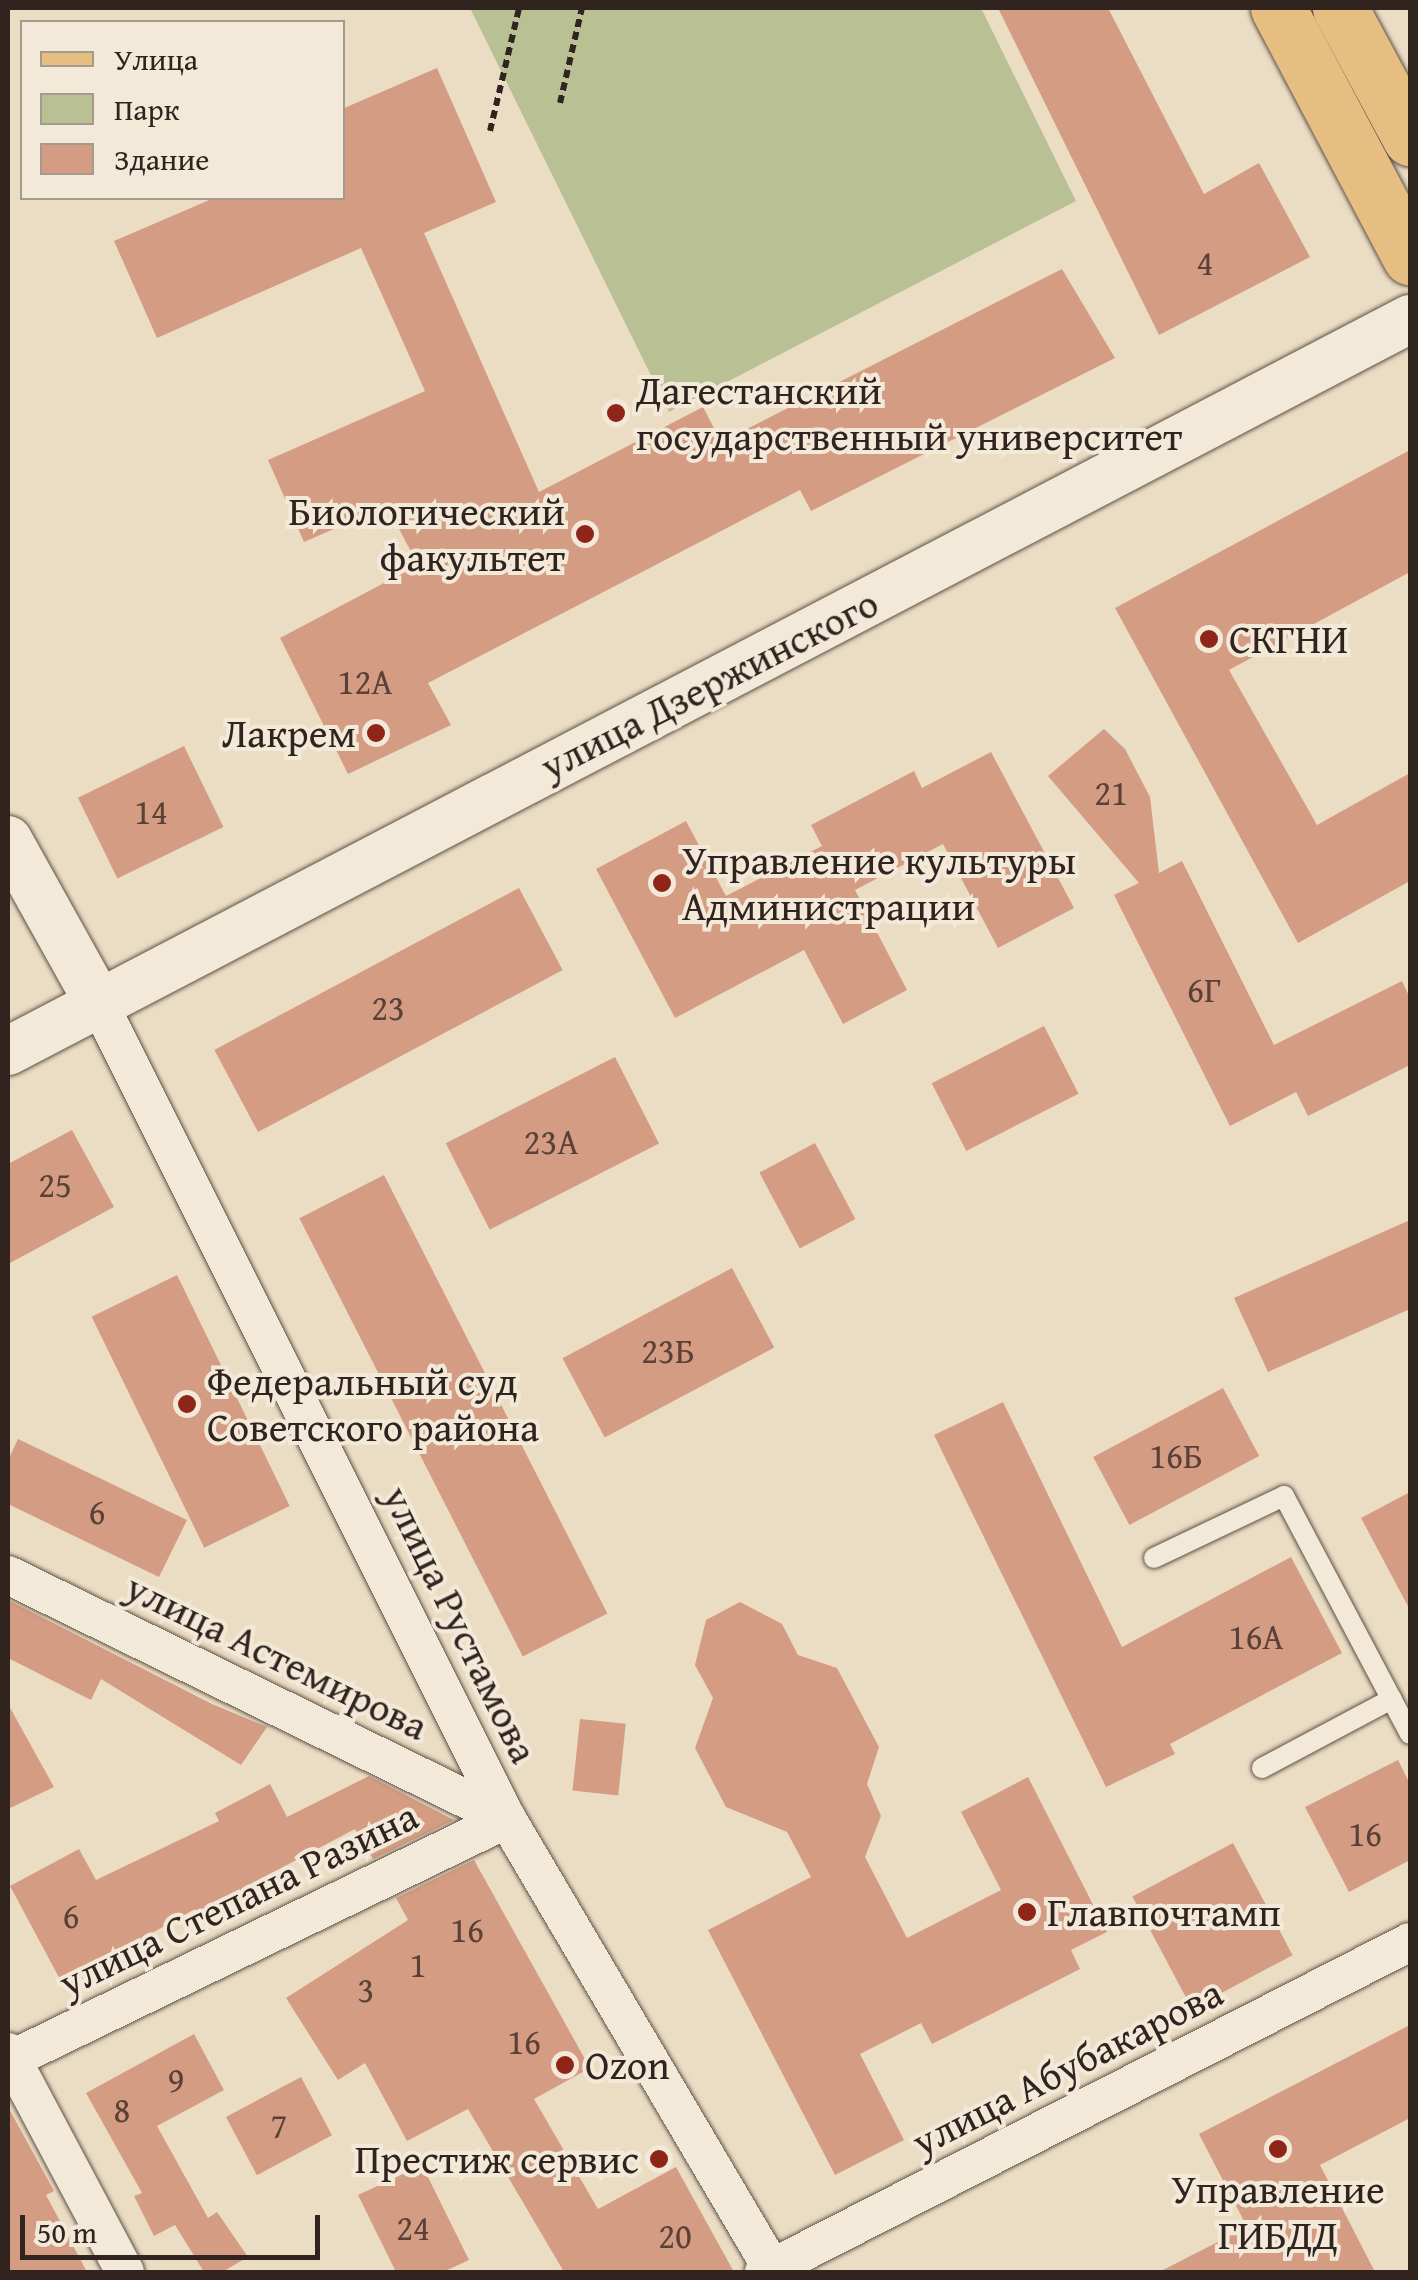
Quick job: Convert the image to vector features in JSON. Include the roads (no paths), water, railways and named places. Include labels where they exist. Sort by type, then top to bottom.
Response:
[{"type":"main road","points":[[1278,8],[1410,257]]},
{"type":"main road","points":[[1340,8],[1410,138]]},
{"type":"street","name":"улица Дзержинского","points":[[8,1051],[97,1000],[1410,320]]},
{"type":"street","points":[[8,840],[97,1000]]},
{"type":"street","name":"улица Рустамова","points":[[97,1000],[507,1818],[770,2271]]},
{"type":"street","name":"улица Астемирова","points":[[8,1574],[507,1818]]},
{"type":"street","name":"улица Степана Разина","points":[[9,2057],[507,1818]]},
{"type":"street","name":"улица Абубакарова","points":[[770,2271],[1410,1942]]},
{"type":"street","points":[[9,2057],[124,2272]]},
{"type":"lane","points":[[1154,1558],[1284,1496],[1410,1734]]},
{"type":"lane","points":[[1262,1768],[1392,1700]]},
{"type":"place","name":"Дагестанский государственный университет","points":[[616,413]]},
{"type":"place","name":"Биологический факультет","points":[[585,534]]},
{"type":"place","name":"СКГНИ","points":[[1209,639]]},
{"type":"place","name":"Лакрем","points":[[376,733]]},
{"type":"place","name":"Управление культуры Администрации","points":[[662,883]]},
{"type":"place","name":"Федеральный суд Советского района","points":[[187,1404]]},
{"type":"place","name":"Главпочтамп","points":[[1027,1912]]},
{"type":"place","name":"Ozon","points":[[565,2065]]},
{"type":"place","name":"Управление ГИБДД","points":[[1278,2149]]},
{"type":"place","name":"Престиж сервис","points":[[659,2159]]}]
